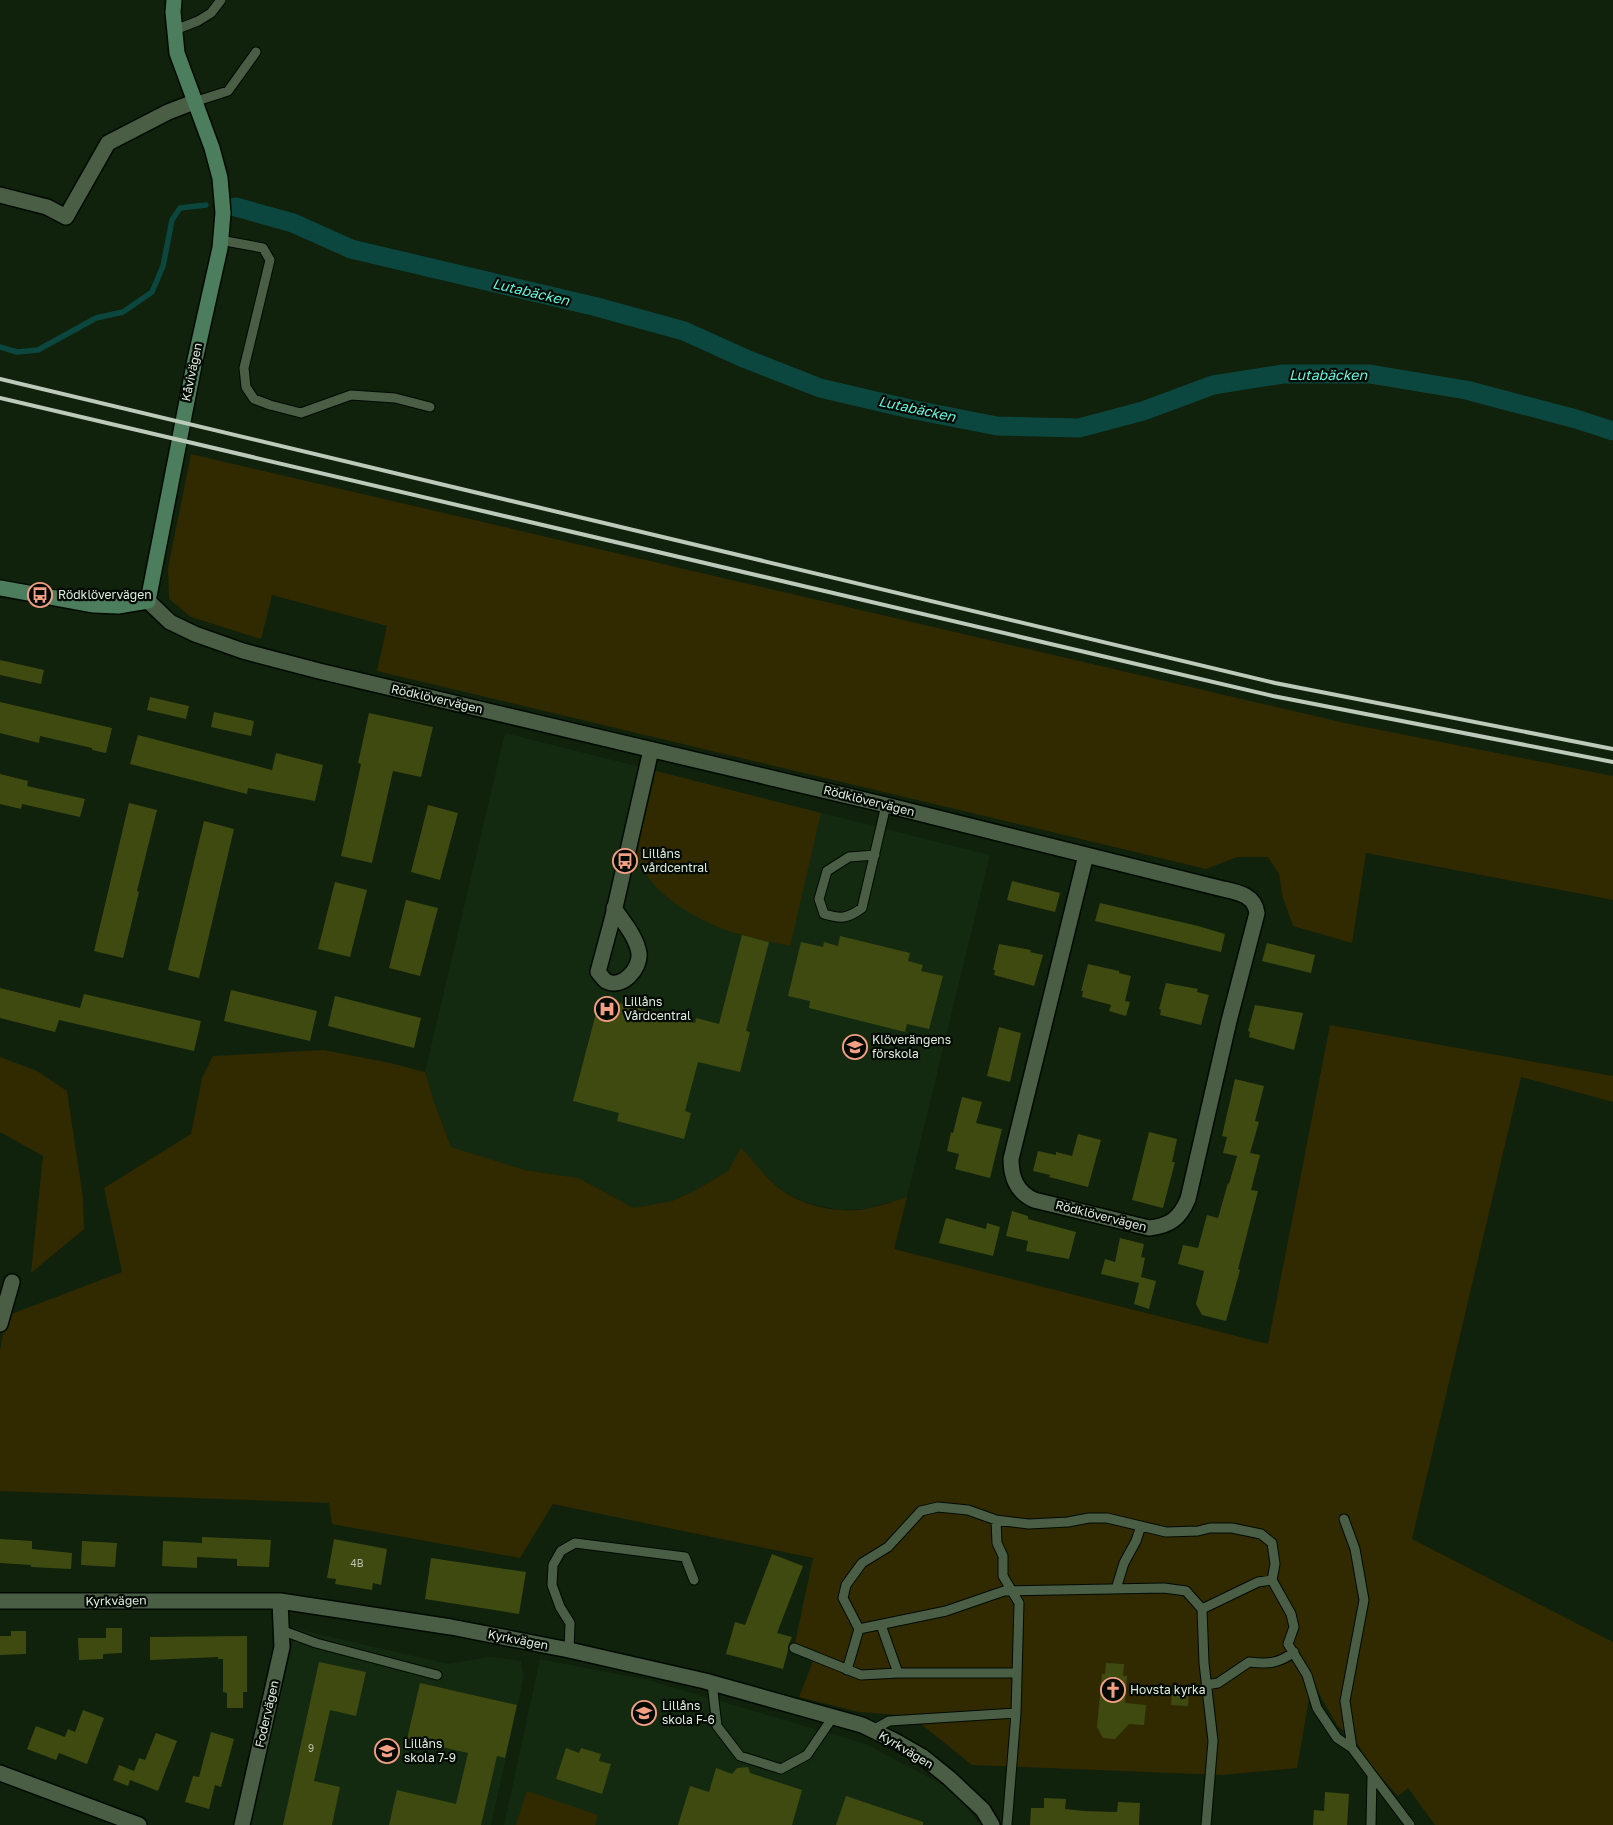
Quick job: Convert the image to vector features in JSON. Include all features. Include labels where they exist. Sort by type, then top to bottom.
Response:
[{"type":"street","name":"Kåvivägen","points":[[148,601],[220,240],[223,213],[220,178],[212,148],[177,53],[173,12],[174,0]]},
{"type":"street","points":[[0,195],[47,207],[66,217],[108,143],[168,112],[194,102]]},
{"type":"street","points":[[0,588],[94,605],[118,606],[148,601]]},
{"type":"street","name":"Rödklövervägen","points":[[148,601],[170,622],[195,634],[243,651],[319,672],[886,806],[1086,855],[1249,897],[1255,903],[1256,913],[1188,1199],[1183,1212],[1176,1219],[1157,1228],[1149,1228],[1034,1200],[1025,1196],[1011,1175],[1011,1159],[1086,855]]},
{"type":"street","points":[[614,908],[651,750]]},
{"type":"street","points":[[0,1324],[12,1282]]},
{"type":"street","name":"Kyrkvägen","points":[[0,1600],[280,1601],[451,1627],[569,1650],[712,1683],[862,1725],[923,1757],[983,1810],[992,1825]]},
{"type":"street","name":"Fodervägen","points":[[242,1825],[282,1647],[280,1601]]},
{"type":"street","points":[[0,1773],[139,1825]]},
{"type":"lane","points":[[175,30],[198,21],[211,13],[221,0]]},
{"type":"lane","points":[[194,102],[228,91],[256,52]]},
{"type":"lane","points":[[220,240],[263,248],[270,260],[244,368],[246,387],[254,399],[301,413],[351,395],[395,398],[430,407]]},
{"type":"lane","points":[[875,855],[849,856],[827,871],[819,899],[824,914],[840,918],[852,915],[862,908],[875,855],[886,806]]},
{"type":"lane","points":[[847,1670],[860,1629],[843,1598],[846,1585],[862,1563],[888,1548],[921,1511],[938,1507],[968,1510],[996,1520],[1029,1524],[1107,1518],[1166,1532],[1198,1532],[1210,1528],[1232,1528],[1261,1534],[1272,1543],[1275,1564],[1272,1580],[1291,1614],[1294,1627],[1288,1644],[1307,1675],[1317,1708],[1337,1738],[1352,1748],[1410,1825]]},
{"type":"lane","points":[[1344,1519],[1355,1549],[1364,1600],[1345,1701],[1352,1748]]},
{"type":"lane","points":[[996,1520],[997,1543],[1003,1556],[1003,1576],[1019,1602],[1016,1713],[1007,1825]]},
{"type":"lane","points":[[1116,1588],[1124,1563],[1136,1541],[1140,1526]]},
{"type":"lane","points":[[569,1650],[570,1623],[560,1607],[552,1585],[553,1565],[561,1551],[575,1543],[684,1557],[694,1580]]},
{"type":"lane","points":[[1202,1608],[1258,1582],[1272,1580]]},
{"type":"lane","points":[[860,1629],[946,1611],[1004,1591],[1116,1588],[1164,1588],[1186,1591],[1202,1608],[1204,1663],[1213,1741],[1206,1825]]},
{"type":"lane","points":[[881,1625],[898,1673]]},
{"type":"lane","points":[[281,1630],[316,1643],[437,1675]]},
{"type":"lane","points":[[794,1648],[861,1675],[898,1673],[1017,1673]]},
{"type":"lane","points":[[1206,1685],[1218,1683],[1249,1662],[1265,1663],[1283,1660],[1294,1652]]},
{"type":"lane","points":[[712,1683],[717,1726],[740,1756],[781,1769],[808,1755],[833,1717]]},
{"type":"lane","points":[[873,1730],[889,1721],[1016,1713]]},
{"type":"lane","points":[[1371,1825],[1372,1776]]},
{"type":"shaded area","points":[[191,454],[1345,723],[1613,776],[1613,900],[1366,853],[1352,943],[1293,926],[1283,898],[1279,874],[1268,857],[1237,857],[1206,869],[377,671],[387,626],[272,595],[261,639],[191,617],[169,599],[168,568]]},
{"type":"shaded area","name":"Lillåns Vårdcentral","points":[[505,733],[990,855],[907,1197],[866,1209],[839,1210],[809,1203],[793,1197],[776,1186],[741,1149],[728,1171],[698,1189],[672,1201],[634,1208],[578,1178],[525,1170],[451,1147],[425,1072]]},
{"type":"shaded area","points":[[656,771],[821,813],[790,946],[742,935],[700,919],[674,902],[651,881],[643,869],[638,852]]},
{"type":"shaded area","points":[[1330,1025],[1613,1076],[1613,1102],[1521,1077],[1412,1539],[1613,1642],[1613,1825],[1435,1825],[1408,1788],[1398,1796],[1373,1768],[1356,1742],[1337,1725],[1312,1681],[1297,1768],[1223,1775],[972,1765],[911,1716],[859,1712],[799,1697],[817,1651],[795,1643],[813,1558],[553,1504],[520,1558],[332,1524],[329,1503],[0,1491],[0,1351],[6,1316],[122,1272],[104,1188],[191,1134],[202,1078],[213,1056],[324,1050],[425,1072],[451,1147],[525,1170],[578,1178],[634,1208],[672,1201],[698,1189],[728,1171],[741,1148],[775,1185],[794,1198],[806,1203],[830,1209],[855,1210],[871,1208],[907,1197],[894,1249],[1268,1344]]},
{"type":"shaded area","points":[[0,1057],[37,1071],[67,1091],[83,1198],[84,1229],[31,1273],[43,1156],[0,1132]]},
{"type":"shaded area","name":"Lillåns skola 7-9","points":[[296,1629],[448,1664],[490,1657],[521,1661],[524,1676],[491,1825],[249,1825]]},
{"type":"shaded area","name":"Lillåns skola F-6","points":[[540,1659],[652,1681],[866,1744],[954,1791],[981,1825],[504,1825]]},
{"type":"shaded area","points":[[527,1791],[598,1815],[595,1825],[516,1825]]},
{"type":"building","points":[[0,660],[44,670],[41,684],[0,675]]},
{"type":"building","points":[[150,697],[189,706],[186,719],[147,710]]},
{"type":"building","points":[[0,702],[112,728],[106,753],[40,736],[39,743],[0,733]]},
{"type":"building","points":[[214,712],[254,721],[251,736],[211,727]]},
{"type":"building","points":[[369,713],[433,727],[421,777],[393,771],[372,863],[341,856],[361,764],[358,763]]},
{"type":"building","points":[[138,735],[272,770],[276,753],[323,765],[315,801],[248,788],[247,794],[130,764]]},
{"type":"building","points":[[0,774],[28,781],[27,786],[85,799],[80,817],[22,804],[21,809],[0,804]]},
{"type":"building","points":[[129,803],[157,810],[123,958],[94,951]]},
{"type":"building","points":[[428,805],[458,813],[440,880],[411,872]]},
{"type":"building","points":[[204,821],[234,829],[199,978],[168,970]]},
{"type":"building","points":[[1012,881],[1060,893],[1055,912],[1007,900]]},
{"type":"building","points":[[335,882],[367,890],[350,957],[318,949]]},
{"type":"building","points":[[406,900],[438,908],[420,976],[389,968]]},
{"type":"building","points":[[1100,903],[1225,934],[1221,952],[1095,921]]},
{"type":"building","points":[[742,935],[769,942],[746,1031],[750,1032],[740,1072],[698,1062],[685,1111],[691,1113],[684,1139],[617,1121],[619,1113],[573,1101],[600,998],[695,1023],[696,1018],[719,1024]]},
{"type":"building","points":[[840,936],[910,953],[908,961],[923,965],[921,971],[943,976],[929,1029],[907,1024],[905,1032],[809,1008],[810,1001],[788,996],[801,942],[823,947],[824,942],[838,946]]},
{"type":"building","points":[[1267,943],[1315,955],[1311,973],[1262,961]]},
{"type":"building","points":[[999,944],[1031,950],[1030,952],[1043,955],[1034,986],[994,975],[995,970],[993,970]]},
{"type":"building","points":[[1088,964],[1119,971],[1119,973],[1131,976],[1125,1001],[1130,1002],[1126,1016],[1109,1011],[1111,1005],[1082,997],[1083,991],[1081,991]]},
{"type":"building","points":[[1166,983],[1198,989],[1197,992],[1209,995],[1201,1025],[1160,1015],[1161,1010],[1159,1009]]},
{"type":"building","points":[[0,988],[80,1008],[84,994],[201,1021],[194,1051],[59,1020],[55,1032],[0,1018]]},
{"type":"building","points":[[231,990],[317,1011],[310,1041],[224,1021]]},
{"type":"building","points":[[335,996],[421,1018],[414,1048],[328,1026]]},
{"type":"building","points":[[1255,1005],[1303,1013],[1294,1050],[1249,1037],[1250,1032],[1248,1031]]},
{"type":"building","points":[[999,1027],[1021,1033],[1010,1082],[987,1076]]},
{"type":"building","points":[[1235,1079],[1264,1086],[1255,1121],[1259,1122],[1250,1153],[1260,1155],[1251,1190],[1258,1191],[1226,1321],[1202,1315],[1196,1304],[1204,1271],[1178,1264],[1183,1245],[1198,1248],[1207,1215],[1218,1218],[1229,1184],[1237,1156],[1223,1153],[1227,1137],[1222,1136]]},
{"type":"building","points":[[962,1097],[982,1102],[976,1123],[1002,1129],[990,1178],[955,1169],[959,1154],[947,1151]]},
{"type":"building","points":[[1149,1132],[1177,1139],[1172,1162],[1175,1162],[1163,1208],[1132,1200]]},
{"type":"building","points":[[1078,1134],[1101,1140],[1088,1187],[1033,1171],[1038,1151],[1056,1155],[1056,1152],[1072,1156]]},
{"type":"building","points":[[1012,1211],[1028,1216],[1028,1219],[1076,1232],[1069,1259],[1026,1251],[1028,1241],[1006,1236]]},
{"type":"building","points":[[946,1218],[986,1229],[987,1223],[1000,1227],[993,1256],[939,1243]]},
{"type":"building","points":[[1120,1238],[1144,1244],[1141,1257],[1145,1258],[1141,1277],[1156,1281],[1149,1309],[1134,1304],[1139,1283],[1101,1274],[1105,1259],[1115,1262]]},
{"type":"building","points":[[202,1537],[271,1540],[269,1567],[237,1566],[237,1559],[197,1557],[197,1568],[162,1566],[163,1541],[202,1543]]},
{"type":"building","points":[[0,1539],[32,1541],[32,1549],[72,1553],[71,1569],[0,1563]]},
{"type":"building","points":[[334,1539],[387,1549],[381,1585],[373,1583],[372,1590],[335,1584],[336,1579],[327,1578]]},
{"type":"building","points":[[82,1541],[117,1543],[115,1567],[81,1565]]},
{"type":"building","points":[[772,1554],[803,1566],[777,1633],[792,1637],[783,1669],[726,1654],[735,1622],[745,1625]]},
{"type":"building","points":[[431,1558],[526,1572],[519,1614],[425,1599]]},
{"type":"building","points":[[106,1628],[122,1628],[122,1653],[103,1654],[103,1659],[79,1660],[78,1638],[106,1638]]},
{"type":"building","points":[[11,1631],[26,1631],[26,1654],[0,1655],[0,1636],[11,1636]]},
{"type":"building","points":[[247,1636],[247,1692],[243,1692],[243,1708],[227,1708],[227,1693],[223,1692],[223,1659],[218,1659],[218,1657],[150,1660],[150,1637]]},
{"type":"building","points":[[319,1662],[366,1672],[356,1716],[330,1710],[314,1781],[340,1787],[332,1825],[283,1825]]},
{"type":"building","name":"Hovsta kyrka","points":[[1106,1663],[1124,1664],[1123,1676],[1127,1676],[1125,1703],[1146,1705],[1144,1725],[1129,1724],[1115,1739],[1103,1738],[1097,1727],[1102,1674],[1105,1674]]},
{"type":"building","points":[[420,1683],[517,1705],[505,1758],[497,1756],[481,1825],[389,1825],[397,1790],[456,1804],[468,1753],[407,1739]]},
{"type":"building","points":[[1172,1690],[1189,1692],[1188,1706],[1171,1705]]},
{"type":"building","points":[[83,1710],[104,1718],[87,1764],[59,1753],[56,1760],[27,1749],[36,1726],[65,1737],[68,1729],[75,1732]]},
{"type":"building","points":[[211,1732],[234,1739],[221,1787],[215,1785],[209,1809],[185,1802],[193,1776],[199,1777]]},
{"type":"building","points":[[156,1733],[177,1741],[158,1791],[130,1780],[128,1786],[113,1780],[119,1765],[134,1771],[139,1758],[145,1760]]},
{"type":"building","points":[[566,1748],[579,1753],[581,1748],[601,1754],[599,1761],[611,1764],[602,1794],[556,1779]]},
{"type":"building","points":[[748,1767],[750,1773],[802,1790],[792,1825],[678,1825],[690,1786],[709,1792],[716,1768],[732,1774],[737,1768]]},
{"type":"building","points":[[1325,1792],[1349,1794],[1347,1825],[1313,1825],[1314,1810],[1324,1811]]},
{"type":"building","points":[[846,1796],[923,1822],[923,1825],[836,1825]]},
{"type":"building","points":[[1044,1798],[1066,1799],[1065,1809],[1084,1811],[1117,1812],[1118,1802],[1140,1803],[1139,1825],[1030,1825],[1031,1808],[1044,1808]]},
{"type":"waterway","name":"Lutabäcken","points":[[0,347],[17,352],[38,350],[96,318],[123,312],[152,292],[163,266],[172,220],[180,208],[206,205]]},
{"type":"waterway","name":"Lutabäcken","points":[[236,207],[293,223],[351,249],[597,307],[684,331],[746,359],[820,388],[910,409],[997,426],[1079,428],[1143,411],[1213,385],[1283,374],[1370,374],[1466,390],[1576,419],[1613,431]]},
{"type":"railway","points":[[0,379],[1275,683],[1613,749]]},
{"type":"railway","points":[[0,398],[1273,696],[1613,762]]},
{"type":"place","name":"Rödklövervägen","points":[[40,595]]},
{"type":"place","name":"Lillåns vårdcentral","points":[[625,861]]},
{"type":"place","name":"Lillåns Vårdcentral","points":[[607,1009]]},
{"type":"place","name":"Klöverängens förskola","points":[[855,1047]]},
{"type":"place","name":"Hovsta kyrka","points":[[1113,1690]]},
{"type":"place","name":"Lillåns skola F-6","points":[[644,1713]]},
{"type":"place","name":"Lillåns skola 7-9","points":[[387,1751]]}]
